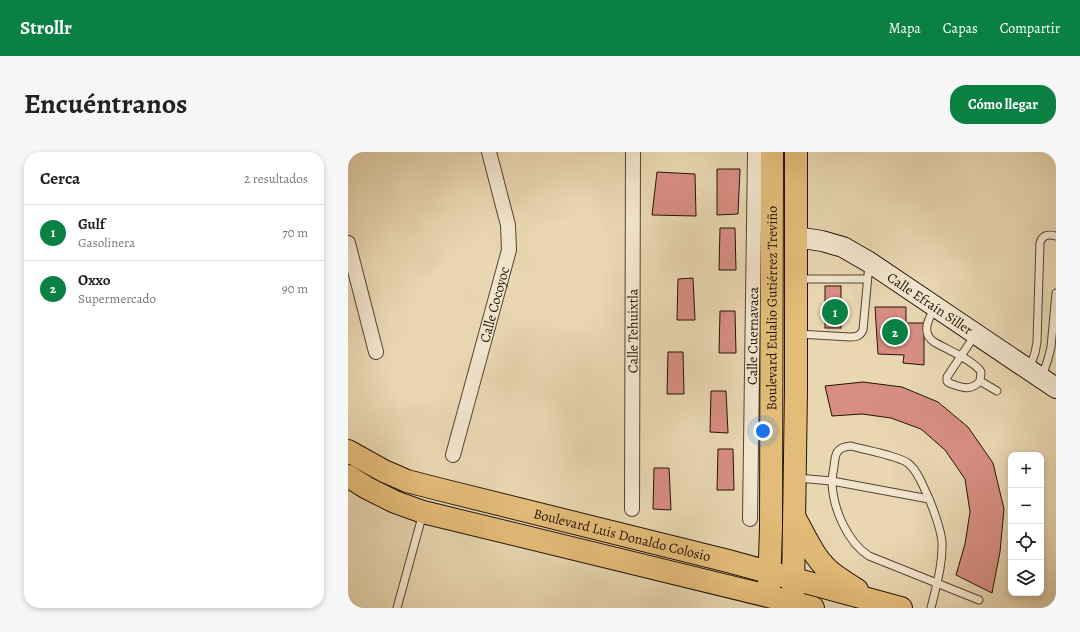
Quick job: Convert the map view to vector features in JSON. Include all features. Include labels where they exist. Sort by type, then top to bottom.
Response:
[{"type":"main road","name":"Boulevard Eulalio Gutiérrez Treviño","points":[[768,602],[771,528],[772,152]]},
{"type":"main road","points":[[772,297],[778,274],[789,247],[796,237],[784,227],[782,221],[780,207],[779,152]]},
{"type":"main road","name":"Boulevard Eulalio Gutiérrez Treviño","points":[[796,152],[795,478],[793,578],[799,606]]},
{"type":"main road","name":"Boulevard Luis Donaldo Colosio","points":[[348,451],[384,471],[407,481],[728,561],[902,608]]},
{"type":"main road","name":"Boulevard Luis Donaldo Colosio","points":[[348,476],[395,502],[423,512],[768,602],[799,606]]},
{"type":"main road","points":[[794,518],[808,545],[824,566],[867,599]]},
{"type":"main road","points":[[728,561],[751,554],[765,539],[771,528]]},
{"type":"street","name":"Calle Cocoyoc","points":[[453,455],[509,250],[508,226],[489,152]]},
{"type":"street","name":"Calle Tehuixtla","points":[[632,509],[633,152]]},
{"type":"street","name":"Calle Cuernavaca","points":[[750,519],[755,152]]},
{"type":"street","name":"Calle Efraín Siller","points":[[796,237],[822,241],[843,247],[868,271],[935,307],[1042,378]]},
{"type":"street","points":[[348,243],[376,352]]},
{"type":"lane","points":[[1042,378],[1035,353],[1037,342],[1040,243],[1044,236],[1056,236]]},
{"type":"lane","points":[[796,279],[868,271],[863,330],[861,334],[856,337],[796,334]]},
{"type":"lane","points":[[1042,378],[1051,347],[1056,293]]},
{"type":"lane","points":[[935,307],[927,327],[927,334],[930,339],[960,357],[976,365],[981,372],[980,381],[973,387],[964,388],[949,383],[947,381],[947,377],[960,357],[976,334]]},
{"type":"lane","points":[[980,381],[998,391]]},
{"type":"lane","points":[[931,608],[937,583],[942,540],[929,498],[916,472],[909,464],[901,459],[851,446],[840,449],[835,459],[832,482],[834,497],[841,518],[856,545],[862,552],[869,556],[937,583],[979,600]]},
{"type":"lane","points":[[795,478],[832,482],[929,498]]},
{"type":"lane","points":[[398,608],[423,512]]},
{"type":"building","points":[[717,169],[740,169],[738,214],[717,215]]},
{"type":"building","points":[[657,172],[695,174],[696,216],[652,215]]},
{"type":"building","points":[[720,228],[735,228],[736,270],[719,270]]},
{"type":"building","points":[[693,278],[695,320],[677,320],[678,279]]},
{"type":"building","points":[[825,286],[841,286],[841,328],[825,328]]},
{"type":"building","points":[[875,307],[906,307],[906,323],[924,323],[924,365],[903,363],[904,355],[878,354]]},
{"type":"building","points":[[720,311],[735,311],[736,353],[719,353]]},
{"type":"building","points":[[668,352],[683,352],[684,394],[667,394]]},
{"type":"building","points":[[863,382],[902,387],[938,402],[968,427],[993,463],[1004,509],[1000,552],[992,593],[956,575],[965,544],[970,512],[965,479],[945,450],[921,429],[891,418],[862,414],[832,416],[825,386]]},
{"type":"building","points":[[711,391],[726,391],[728,433],[710,432]]},
{"type":"building","points":[[718,449],[733,449],[734,490],[717,490]]},
{"type":"building","points":[[654,468],[669,468],[671,510],[653,509]]},
{"type":"place","name":"Gulf","points":[[835,312]]},
{"type":"place","name":"Oxxo","points":[[895,332]]}]
